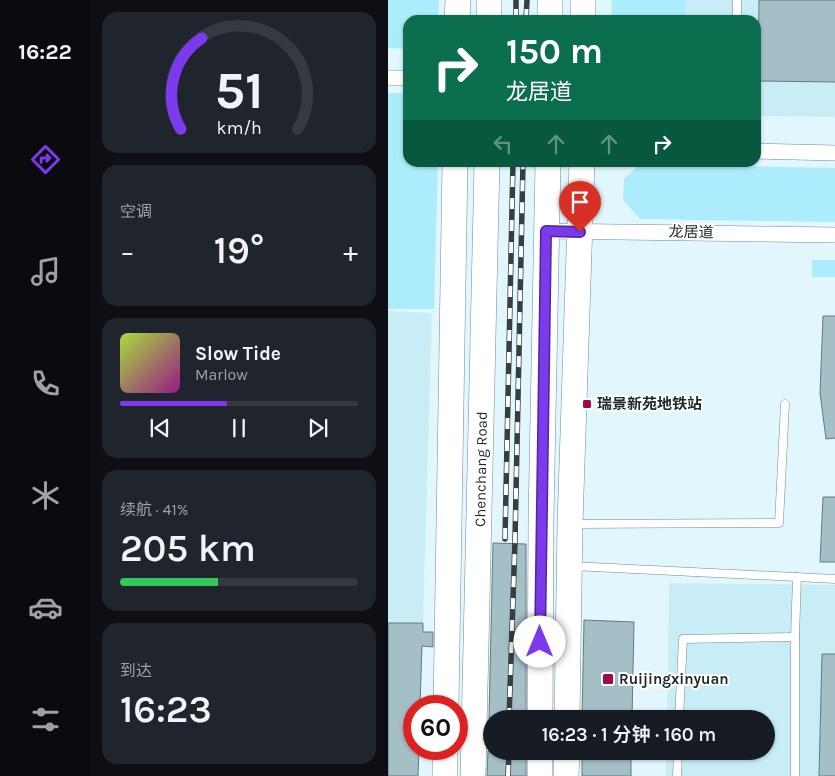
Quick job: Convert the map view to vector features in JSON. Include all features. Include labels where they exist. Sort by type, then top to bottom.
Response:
[{"type":"main road","points":[[457,15],[458,0]]},
{"type":"main road","points":[[489,0],[489,15]]},
{"type":"main road","points":[[550,0],[550,15]]},
{"type":"main road","points":[[583,0],[583,15]]},
{"type":"main road","points":[[446,695],[455,167]]},
{"type":"main road","name":"Chenchang Road","points":[[473,776],[487,167]]},
{"type":"main road","points":[[540,710],[541,519],[548,167]]},
{"type":"main road","points":[[567,710],[570,524],[582,167]]},
{"type":"main road","points":[[445,760],[445,776]]},
{"type":"main road","points":[[540,760],[540,776]]},
{"type":"main road","points":[[566,776],[567,760]]},
{"type":"street","points":[[388,78],[403,78]]},
{"type":"street","points":[[761,151],[836,153]]},
{"type":"street","name":"龙居道","points":[[546,231],[836,235]]},
{"type":"lane","points":[[737,15],[738,0]]},
{"type":"lane","points":[[570,524],[779,523],[785,404]]},
{"type":"lane","points":[[570,566],[836,579]]},
{"type":"lane","points":[[795,776],[797,577]]},
{"type":"lane","points":[[680,710],[683,639],[795,637]]},
{"type":"lane","points":[[677,776],[678,760]]},
{"type":"shaded area","points":[[388,0],[439,0],[438,15],[403,15],[403,49],[388,48]]},
{"type":"shaded area","points":[[612,0],[686,0],[685,15],[611,15]]},
{"type":"shaded area","points":[[686,0],[835,0],[835,117],[761,116],[761,15],[685,15]]},
{"type":"shaded area","points":[[388,93],[403,93],[403,167],[438,167],[434,309],[388,309]]},
{"type":"shaded area","points":[[637,167],[835,168],[835,222],[640,219],[623,200],[624,179]]},
{"type":"shaded area","points":[[812,260],[835,260],[835,277],[812,277]]},
{"type":"shaded area","points":[[388,311],[432,313],[423,623],[388,623]]},
{"type":"shaded area","points":[[669,583],[835,585],[835,776],[666,776],[666,760],[775,760],[775,710],[667,710]]},
{"type":"building","points":[[759,0],[836,0],[836,82],[761,81],[761,15],[759,15]]},
{"type":"building","points":[[823,316],[836,316],[836,438],[826,439],[820,393]]},
{"type":"building","points":[[823,497],[836,497],[836,562],[820,562]]},
{"type":"building","points":[[493,543],[526,544],[526,710],[489,710]]},
{"type":"building","points":[[584,620],[634,622],[632,710],[582,710]]},
{"type":"building","points":[[388,623],[423,623],[423,632],[433,632],[433,647],[422,646],[420,695],[403,695],[403,760],[419,760],[418,776],[388,776]]},
{"type":"building","points":[[822,654],[836,654],[836,776],[819,776]]},
{"type":"building","points":[[488,760],[526,760],[526,776],[487,776]]},
{"type":"building","points":[[582,760],[631,760],[631,776],[582,776]]},
{"type":"railway","points":[[516,0],[516,15]]},
{"type":"railway","points":[[526,15],[527,0]]},
{"type":"railway","points":[[505,539],[513,167]]},
{"type":"railway","points":[[509,710],[523,167]]},
{"type":"railway","points":[[508,776],[509,760]]},
{"type":"place","name":"瑞景新苑地铁站","points":[[587,404]]},
{"type":"place","name":"Ruijingxinyuan","points":[[608,679]]},
{"type":"route","points":[[540,642],[546,231],[580,232]]}]
